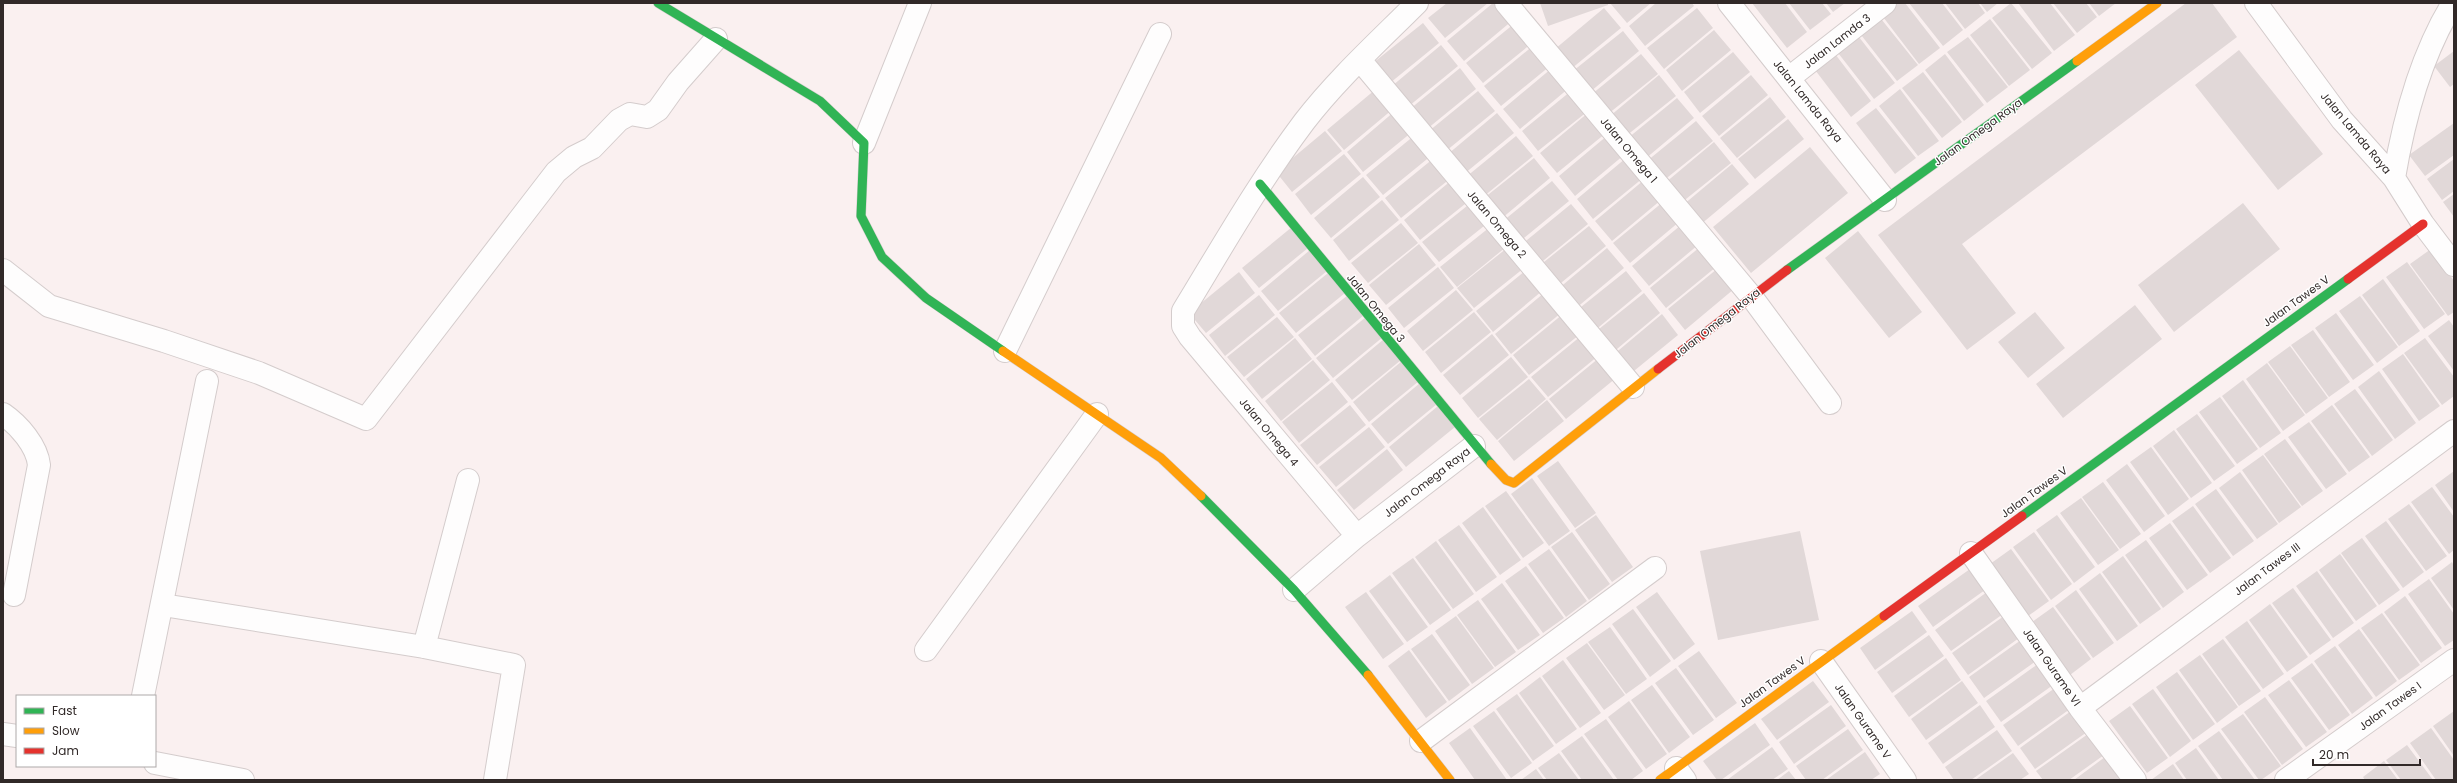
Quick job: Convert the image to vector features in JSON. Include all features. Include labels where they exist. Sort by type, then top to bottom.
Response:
[{"type":"street","points":[[658,3],[820,101],[864,143]]},
{"type":"street","points":[[920,3],[864,143],[861,216],[882,257],[900,277],[926,298],[1161,458],[1236,529],[1294,590],[1370,678],[1421,741],[1450,780]]},
{"type":"street","points":[[1260,184],[1305,121],[1360,60],[1417,3]]},
{"type":"street","name":"Jalan Omega 1","points":[[1506,3],[1751,296],[1830,403]]},
{"type":"street","name":"Jalan Lamda Raya","points":[[1730,3],[1886,200]]},
{"type":"street","name":"Jalan Lamda 3","points":[[1789,78],[1885,3]]},
{"type":"street","name":"Jalan Omega Raya","points":[[1294,590],[1357,536],[1474,446],[1506,480],[1514,483],[1751,296],[2157,3]]},
{"type":"street","name":"Jalan Lamda Raya","points":[[2256,3],[2342,120],[2394,178],[2423,224],[2454,265]]},
{"type":"street","points":[[2394,178],[2404,125],[2436,31],[2453,3]]},
{"type":"street","points":[[1005,351],[1160,34]]},
{"type":"street","points":[[3,270],[49,306],[259,373],[366,419],[556,172],[574,157],[592,148],[619,120],[630,114],[647,117],[658,110],[678,82],[716,39]]},
{"type":"street","name":"Jalan Omega 2","points":[[1360,60],[1633,388]]},
{"type":"street","name":"Jalan Omega 4","points":[[1260,184],[1183,311],[1183,326],[1202,353],[1357,536]]},
{"type":"street","name":"Jalan Omega 3","points":[[1260,184],[1474,446]]},
{"type":"street","name":"Jalan Tawes V","points":[[1674,776],[1821,661],[2423,224]]},
{"type":"street","points":[[143,695],[163,604],[207,381]]},
{"type":"street","points":[[3,414],[34,448],[39,465],[14,594]]},
{"type":"street","points":[[926,650],[1097,414]]},
{"type":"street","name":"Jalan Tawes III","points":[[2080,708],[2454,431]]},
{"type":"street","points":[[424,647],[468,480]]},
{"type":"street","name":"Jalan Gurame VI","points":[[1971,553],[2080,708],[2135,780]]},
{"type":"street","points":[[1421,741],[1655,568]]},
{"type":"street","points":[[163,604],[424,647],[514,665],[495,780]]},
{"type":"street","name":"Jalan Tawes I","points":[[2286,780],[2454,660]]},
{"type":"street","name":"Jalan Gurame V","points":[[1821,661],[1905,780]]},
{"type":"street","points":[[3,734],[16,736]]},
{"type":"street","points":[[156,764],[243,780]]},
{"type":"building","points":[[1447,3],[1488,3],[1445,38],[1428,18]]},
{"type":"building","points":[[1493,3],[1499,3],[1513,20],[1464,61],[1447,41]]},
{"type":"building","points":[[1540,3],[1608,3],[1608,5],[1548,26]]},
{"type":"building","points":[[1610,3],[1651,3],[1627,23]]},
{"type":"building","points":[[1656,3],[1692,3],[1694,6],[1645,46],[1629,26]]},
{"type":"building","points":[[1752,3],[1785,3],[1807,32],[1787,48]]},
{"type":"building","points":[[1789,3],[1822,3],[1831,14],[1810,30]]},
{"type":"building","points":[[1826,3],[1845,3],[1833,12]]},
{"type":"building","points":[[1893,3],[1905,3],[1940,48],[1919,64],[1880,13]]},
{"type":"building","points":[[1909,3],[1942,3],[1963,30],[1943,46]]},
{"type":"building","points":[[1945,3],[1978,3],[1985,13],[1965,29]]},
{"type":"building","points":[[1980,3],[1998,3],[1987,12]]},
{"type":"building","points":[[2011,3],[2052,53],[2032,69],[1992,18]]},
{"type":"building","points":[[2018,3],[2050,3],[2075,35],[2054,51]]},
{"type":"building","points":[[2053,3],[2086,3],[2097,17],[2077,33]]},
{"type":"building","points":[[2089,3],[2116,3],[2099,16]]},
{"type":"building","points":[[2186,3],[2212,3],[2237,37],[1962,244],[2016,313],[1967,350],[1878,235]]},
{"type":"building","points":[[1604,8],[1621,28],[1571,69],[1555,49]]},
{"type":"building","points":[[1697,8],[1713,28],[1664,69],[1647,48]]},
{"type":"building","points":[[1878,15],[1918,65],[1897,81],[1858,31]]},
{"type":"building","points":[[1990,19],[2030,70],[2009,86],[1970,35]]},
{"type":"building","points":[[1423,23],[1439,43],[1390,83],[1373,63]]},
{"type":"building","points":[[1515,23],[1532,43],[1483,83],[1466,63]]},
{"type":"building","points":[[1714,30],[1731,50],[1682,91],[1666,70]]},
{"type":"building","points":[[1623,31],[1639,51],[1590,92],[1573,71]]},
{"type":"building","points":[[1855,32],[1895,83],[1874,99],[1835,49]]},
{"type":"building","points":[[1968,37],[2008,87],[1987,103],[1947,52]]},
{"type":"building","points":[[1441,45],[1458,66],[1409,106],[1392,86]]},
{"type":"building","points":[[1534,45],[1550,66],[1501,106],[1484,86]]},
{"type":"building","points":[[1832,50],[1871,101],[1851,117],[1812,66]]},
{"type":"building","points":[[2239,50],[2323,154],[2278,190],[2195,85]]},
{"type":"building","points":[[2454,51],[2454,84],[2450,87],[2434,66]]},
{"type":"building","points":[[1733,52],[1750,72],[1700,113],[1684,92]]},
{"type":"building","points":[[1641,54],[1658,74],[1608,114],[1592,94]]},
{"type":"building","points":[[1945,54],[1984,105],[1964,121],[1925,70]]},
{"type":"building","points":[[1460,68],[1476,89],[1427,129],[1410,109]]},
{"type":"building","points":[[1552,68],[1569,88],[1520,129],[1503,109]]},
{"type":"building","points":[[1923,72],[1962,122],[1942,138],[1902,88]]},
{"type":"building","points":[[1659,75],[1676,96],[1626,136],[1610,116]]},
{"type":"building","points":[[1751,75],[1768,95],[1719,136],[1702,116]]},
{"type":"building","points":[[1376,89],[1393,109],[1344,150],[1327,130]]},
{"type":"building","points":[[1900,89],[1939,141],[1918,156],[1879,106]]},
{"type":"building","points":[[1478,91],[1495,111],[1446,151],[1429,131]]},
{"type":"building","points":[[1571,91],[1588,111],[1538,151],[1522,131]]},
{"type":"building","points":[[1770,97],[1786,117],[1737,158],[1720,138]]},
{"type":"building","points":[[1677,98],[1694,118],[1645,159],[1628,138]]},
{"type":"building","points":[[1876,108],[1916,158],[1895,174],[1856,123]]},
{"type":"building","points":[[1395,111],[1412,132],[1363,172],[1347,152]]},
{"type":"building","points":[[1589,112],[1606,133],[1557,173],[1540,153]]},
{"type":"building","points":[[1497,113],[1514,133],[1464,174],[1448,154]]},
{"type":"building","points":[[1788,119],[1804,139],[1755,179],[1738,159]]},
{"type":"building","points":[[1696,121],[1713,141],[1663,181],[1647,161]]},
{"type":"building","points":[[2454,123],[2454,155],[2425,176],[2409,155]]},
{"type":"building","points":[[1325,131],[1342,151],[1292,192],[1276,172]]},
{"type":"building","points":[[1415,135],[1432,155],[1383,195],[1366,175]]},
{"type":"building","points":[[1608,135],[1624,155],[1575,196],[1559,176]]},
{"type":"building","points":[[1516,136],[1533,156],[1483,197],[1466,177]]},
{"type":"building","points":[[1714,142],[1731,163],[1681,203],[1665,183]]},
{"type":"building","points":[[1810,147],[1848,193],[1751,273],[1713,227]]},
{"type":"building","points":[[1344,154],[1361,174],[1311,215],[1295,194]]},
{"type":"building","points":[[1434,158],[1451,178],[1401,218],[1385,198]]},
{"type":"building","points":[[1534,158],[1550,178],[1501,219],[1484,198]]},
{"type":"building","points":[[1626,158],[1643,178],[1593,219],[1577,199]]},
{"type":"building","points":[[2454,159],[2454,191],[2442,200],[2427,179]]},
{"type":"building","points":[[1732,164],[1749,184],[1700,225],[1683,205]]},
{"type":"building","points":[[1363,177],[1380,197],[1331,238],[1314,218]]},
{"type":"building","points":[[1453,179],[1470,200],[1420,240],[1404,220]]},
{"type":"building","points":[[1644,180],[1661,200],[1612,241],[1595,221]]},
{"type":"building","points":[[1552,181],[1569,201],[1519,242],[1503,221]]},
{"type":"building","points":[[2454,194],[2454,217],[2443,202]]},
{"type":"building","points":[[1382,200],[1399,220],[1349,261],[1333,240]]},
{"type":"building","points":[[1472,202],[1489,222],[1439,262],[1422,242]]},
{"type":"building","points":[[1663,202],[1679,222],[1630,263],[1613,243]]},
{"type":"building","points":[[2243,203],[2280,249],[2174,332],[2138,285]]},
{"type":"building","points":[[1571,204],[1588,224],[1538,265],[1521,245]]},
{"type":"building","points":[[1401,223],[1418,243],[1368,283],[1351,263]]},
{"type":"building","points":[[1681,225],[1698,245],[1649,286],[1632,266]]},
{"type":"building","points":[[1589,226],[1606,246],[1556,287],[1539,266]]},
{"type":"building","points":[[1292,227],[1308,248],[1259,288],[1242,268]]},
{"type":"building","points":[[1490,227],[1506,247],[1457,287],[1440,267]]},
{"type":"building","points":[[1858,231],[1922,312],[1889,338],[1825,258]]},
{"type":"building","points":[[1419,244],[1436,265],[1386,305],[1369,285]]},
{"type":"building","points":[[1700,247],[1716,267],[1666,308],[1650,288]]},
{"type":"building","points":[[1507,248],[1524,268],[1474,308],[1457,288]]},
{"type":"building","points":[[1607,248],[1624,268],[1575,309],[1558,289]]},
{"type":"building","points":[[2431,249],[2454,281],[2454,312],[2448,316],[2410,264]]},
{"type":"building","points":[[1310,250],[1327,271],[1278,311],[1261,291]]},
{"type":"building","points":[[2407,262],[2445,314],[2424,329],[2386,277]]},
{"type":"building","points":[[1438,267],[1454,288],[1404,328],[1388,308]]},
{"type":"building","points":[[1717,269],[1734,289],[1685,330],[1668,309]]},
{"type":"building","points":[[1525,271],[1542,291],[1493,332],[1476,311]]},
{"type":"building","points":[[1626,271],[1642,291],[1593,332],[1576,311]]},
{"type":"building","points":[[1239,272],[1255,293],[1206,333],[1189,313]]},
{"type":"building","points":[[1328,273],[1345,293],[1296,333],[1279,313]]},
{"type":"building","points":[[2383,279],[2420,331],[2399,346],[2362,295]]},
{"type":"building","points":[[1456,290],[1473,310],[1423,351],[1407,331]]},
{"type":"building","points":[[1544,293],[1561,313],[1511,354],[1495,334]]},
{"type":"building","points":[[1644,293],[1660,313],[1611,354],[1594,333]]},
{"type":"building","points":[[1259,295],[1275,315],[1225,356],[1209,335]]},
{"type":"building","points":[[1348,295],[1364,315],[1315,356],[1298,335]]},
{"type":"building","points":[[2360,296],[2398,347],[2377,363],[2339,311]]},
{"type":"building","points":[[2135,305],[2162,339],[2063,418],[2036,384]]},
{"type":"building","points":[[1474,312],[1491,332],[1441,373],[1425,352]]},
{"type":"building","points":[[2035,312],[2065,348],[2028,378],[1998,342]]},
{"type":"building","points":[[2336,313],[2374,365],[2353,380],[2315,328]]},
{"type":"building","points":[[1563,314],[1579,335],[1529,375],[1513,355]]},
{"type":"building","points":[[1662,314],[1678,335],[1629,375],[1613,355]]},
{"type":"building","points":[[1277,317],[1294,337],[1244,377],[1227,357]]},
{"type":"building","points":[[1366,317],[1383,337],[1333,378],[1316,358]]},
{"type":"building","points":[[2449,320],[2454,327],[2454,371],[2428,336]]},
{"type":"building","points":[[2313,330],[2350,382],[2329,397],[2291,345]]},
{"type":"building","points":[[1492,334],[1509,355],[1460,395],[1443,375]]},
{"type":"building","points":[[1581,336],[1598,356],[1548,397],[1531,377]]},
{"type":"building","points":[[1295,338],[1312,359],[1262,399],[1246,379]]},
{"type":"building","points":[[2425,338],[2454,377],[2454,396],[2442,405],[2404,353]]},
{"type":"building","points":[[1384,339],[1401,360],[1352,400],[1335,380]]},
{"type":"building","points":[[2290,346],[2328,398],[2306,414],[2268,362]]},
{"type":"building","points":[[2403,354],[2440,406],[2419,421],[2382,369]]},
{"type":"building","points":[[1511,357],[1528,377],[1478,418],[1462,398]]},
{"type":"building","points":[[1599,358],[1616,378],[1566,419],[1549,399]]},
{"type":"building","points":[[1313,360],[1330,380],[1281,421],[1265,401]]},
{"type":"building","points":[[1402,361],[1419,381],[1369,422],[1353,402]]},
{"type":"building","points":[[2267,363],[2305,415],[2283,431],[2246,379]]},
{"type":"building","points":[[2379,371],[2416,423],[2395,439],[2358,387]]},
{"type":"building","points":[[1529,379],[1546,399],[1497,440],[1479,419]]},
{"type":"building","points":[[2243,380],[2281,433],[2260,448],[2222,396]]},
{"type":"building","points":[[1332,382],[1348,402],[1299,443],[1282,422]]},
{"type":"building","points":[[1420,383],[1437,404],[1388,444],[1371,424]]},
{"type":"building","points":[[2355,389],[2393,440],[2372,456],[2334,404]]},
{"type":"building","points":[[2220,397],[2258,449],[2237,464],[2199,412]]},
{"type":"building","points":[[1547,400],[1564,421],[1514,461],[1498,441]]},
{"type":"building","points":[[1350,405],[1366,425],[1317,465],[1300,445]]},
{"type":"building","points":[[2332,405],[2370,457],[2349,472],[2311,421]]},
{"type":"building","points":[[1438,406],[1455,427],[1406,467],[1389,447]]},
{"type":"building","points":[[2197,414],[2235,466],[2214,481],[2176,429]]},
{"type":"building","points":[[2309,422],[2347,474],[2326,489],[2288,437]]},
{"type":"building","points":[[1369,427],[1385,447],[1336,487],[1319,467]]},
{"type":"building","points":[[2174,430],[2212,483],[2191,498],[2153,446]]},
{"type":"building","points":[[2285,439],[2323,491],[2302,506],[2264,454]]},
{"type":"building","points":[[2151,447],[2189,499],[2168,515],[2130,462]]},
{"type":"building","points":[[1387,449],[1403,470],[1354,510],[1337,490]]},
{"type":"building","points":[[2263,455],[2301,507],[2279,523],[2242,470]]},
{"type":"building","points":[[1558,461],[1596,513],[1575,528],[1537,476]]},
{"type":"building","points":[[2127,464],[2165,516],[2144,532],[2106,480]]},
{"type":"building","points":[[2454,471],[2454,512],[2435,485]]},
{"type":"building","points":[[2240,472],[2278,524],[2257,539],[2219,488]]},
{"type":"building","points":[[1532,478],[1570,531],[1549,546],[1511,494]]},
{"type":"building","points":[[2103,482],[2141,534],[2120,549],[2082,497]]},
{"type":"building","points":[[2432,487],[2454,517],[2454,550],[2449,554],[2411,502]]},
{"type":"building","points":[[2216,489],[2254,541],[2233,556],[2195,504]]},
{"type":"building","points":[[1506,491],[1544,543],[1523,558],[1485,506]]},
{"type":"building","points":[[2081,498],[2119,550],[2098,565],[2060,513]]},
{"type":"building","points":[[2409,504],[2447,556],[2426,571],[2388,519]]},
{"type":"building","points":[[2193,506],[2231,558],[2210,573],[2172,521]]},
{"type":"building","points":[[1483,507],[1521,560],[1500,575],[1462,523]]},
{"type":"building","points":[[1596,515],[1633,567],[1612,582],[1575,530]]},
{"type":"building","points":[[2057,515],[2095,567],[2074,583],[2036,530]]},
{"type":"building","points":[[2386,521],[2424,572],[2403,588],[2365,536]]},
{"type":"building","points":[[2170,523],[2208,575],[2187,590],[2149,538]]},
{"type":"building","points":[[1459,525],[1497,577],[1476,592],[1438,540]]},
{"type":"building","points":[[1800,531],[1819,620],[1718,640],[1700,551]]},
{"type":"building","points":[[1572,532],[1610,584],[1589,600],[1551,547]]},
{"type":"building","points":[[2034,532],[2072,584],[2051,600],[2013,547]]},
{"type":"building","points":[[2362,538],[2400,590],[2379,605],[2341,553]]},
{"type":"building","points":[[2146,540],[2184,592],[2163,608],[2125,555]]},
{"type":"building","points":[[1436,541],[1474,594],[1453,609],[1415,557]]},
{"type":"building","points":[[1549,549],[1587,601],[1566,617],[1528,564]]},
{"type":"building","points":[[2011,549],[2049,601],[2028,616],[1990,564]]},
{"type":"building","points":[[2340,554],[2377,606],[2356,621],[2319,570]]},
{"type":"building","points":[[2123,556],[2161,609],[2140,624],[2102,572]]},
{"type":"building","points":[[1413,558],[1451,610],[1430,625],[1392,573]]},
{"type":"building","points":[[2452,562],[2454,566],[2454,610],[2431,578]]},
{"type":"building","points":[[1526,566],[1564,618],[1543,633],[1505,581]]},
{"type":"building","points":[[1970,569],[1985,590],[1933,627],[1918,606]]},
{"type":"building","points":[[2317,571],[2354,623],[2333,638],[2296,586]]},
{"type":"building","points":[[2100,573],[2138,626],[2117,641],[2079,589]]},
{"type":"building","points":[[1390,575],[1428,627],[1407,642],[1369,591]]},
{"type":"building","points":[[2429,579],[2454,614],[2454,640],[2445,646],[2408,594]]},
{"type":"building","points":[[1502,583],[1540,635],[1518,650],[1481,599]]},
{"type":"building","points":[[2293,588],[2331,640],[2310,655],[2272,603]]},
{"type":"building","points":[[2076,590],[2114,643],[2093,658],[2055,606]]},
{"type":"building","points":[[1366,592],[1404,644],[1383,659],[1345,607]]},
{"type":"building","points":[[1657,592],[1695,644],[1674,660],[1636,607]]},
{"type":"building","points":[[1987,592],[2003,614],[1951,651],[1935,630]]},
{"type":"building","points":[[2405,596],[2442,648],[2421,663],[2384,612]]},
{"type":"building","points":[[1478,600],[1516,652],[1495,667],[1457,615]]},
{"type":"building","points":[[2270,604],[2308,657],[2287,672],[2249,620]]},
{"type":"building","points":[[2053,607],[2091,659],[2070,675],[2032,622]]},
{"type":"building","points":[[1633,609],[1671,661],[1650,677],[1612,624]]},
{"type":"building","points":[[1912,611],[1927,632],[1875,670],[1860,648]]},
{"type":"building","points":[[2382,613],[2420,665],[2399,680],[2361,628]]},
{"type":"building","points":[[1456,616],[1494,668],[1472,684],[1435,631]]},
{"type":"building","points":[[2004,616],[2019,638],[1968,675],[1952,653]]},
{"type":"building","points":[[2247,621],[2284,674],[2263,689],[2225,637]]},
{"type":"building","points":[[1610,627],[1647,679],[1626,694],[1588,642]]},
{"type":"building","points":[[2359,629],[2397,681],[2376,697],[2338,645]]},
{"type":"building","points":[[1432,634],[1470,685],[1449,701],[1411,649]]},
{"type":"building","points":[[1929,635],[1944,656],[1892,693],[1877,672]]},
{"type":"building","points":[[2223,639],[2261,691],[2239,706],[2202,654]]},
{"type":"building","points":[[2021,640],[2036,661],[1984,698],[1969,677]]},
{"type":"building","points":[[1587,643],[1625,695],[1604,710],[1566,658]]},
{"type":"building","points":[[2335,646],[2373,698],[2352,714],[2314,661]]},
{"type":"building","points":[[1409,650],[1447,702],[1426,718],[1388,666]]},
{"type":"building","points":[[1699,651],[1737,703],[1716,718],[1678,666]]},
{"type":"building","points":[[2200,655],[2238,707],[2217,723],[2179,670]]},
{"type":"building","points":[[1946,658],[1961,680],[1909,717],[1894,696]]},
{"type":"building","points":[[1563,660],[1601,713],[1580,728],[1542,676]]},
{"type":"building","points":[[2312,663],[2350,715],[2329,730],[2291,678]]},
{"type":"building","points":[[2038,664],[2053,685],[2001,722],[1986,701]]},
{"type":"building","points":[[1676,668],[1714,720],[1693,735],[1655,683]]},
{"type":"building","points":[[2177,672],[2215,724],[2193,740],[2156,687]]},
{"type":"building","points":[[1540,677],[1577,729],[1556,744],[1519,693]]},
{"type":"building","points":[[2289,680],[2327,732],[2306,747],[2268,695]]},
{"type":"building","points":[[1813,681],[1829,702],[1777,740],[1761,719]]},
{"type":"building","points":[[1962,681],[1978,703],[1926,740],[1911,719]]},
{"type":"building","points":[[1652,685],[1690,737],[1669,753],[1631,700]]},
{"type":"building","points":[[2055,688],[2070,709],[2018,746],[2003,725]]},
{"type":"building","points":[[2153,689],[2191,741],[2170,757],[2132,704]]},
{"type":"building","points":[[1517,694],[1554,746],[1533,761],[1496,709]]},
{"type":"building","points":[[2265,697],[2303,749],[2282,765],[2244,712]]},
{"type":"building","points":[[1629,701],[1667,754],[1646,769],[1608,717]]},
{"type":"building","points":[[1831,705],[1846,726],[1794,764],[1779,742]]},
{"type":"building","points":[[1980,705],[1995,727],[1943,764],[1928,743]]},
{"type":"building","points":[[2130,706],[2168,758],[2147,773],[2109,721]]},
{"type":"building","points":[[1494,711],[1532,763],[1511,778],[1473,726]]},
{"type":"building","points":[[2071,711],[2087,732],[2035,769],[2020,748]]},
{"type":"building","points":[[2454,711],[2454,756],[2433,726]]},
{"type":"building","points":[[2243,714],[2281,766],[2261,780],[2259,780],[2221,729]]},
{"type":"building","points":[[1606,719],[1643,771],[1631,780],[1618,780],[1584,734]]},
{"type":"building","points":[[1755,723],[1770,745],[1721,780],[1717,780],[1703,761]]},
{"type":"building","points":[[1470,728],[1507,780],[1475,780],[1449,743]]},
{"type":"building","points":[[2431,728],[2454,760],[2454,780],[2436,780],[2410,743]]},
{"type":"building","points":[[1848,729],[1863,750],[1822,780],[1806,780],[1796,766]]},
{"type":"building","points":[[1997,730],[2012,751],[1971,780],[1954,780],[1945,767]]},
{"type":"building","points":[[2219,731],[2255,780],[2223,780],[2198,746]]},
{"type":"building","points":[[2088,734],[2104,755],[2069,780],[2043,780],[2036,771]]},
{"type":"building","points":[[1582,736],[1614,780],[1582,780],[1561,751]]},
{"type":"building","points":[[2407,745],[2433,780],[2401,780],[2386,760]]},
{"type":"building","points":[[1772,747],[1788,769],[1772,780],[1727,780]]},
{"type":"building","points":[[2196,748],[2219,780],[2187,780],[2175,763]]},
{"type":"building","points":[[1865,752],[1880,774],[1871,780],[1826,780]]},
{"type":"building","points":[[1559,753],[1579,780],[1547,780],[1538,768]]},
{"type":"building","points":[[2013,753],[2029,774],[2020,780],[1975,780]]},
{"type":"building","points":[[2105,757],[2121,779],[2074,780]]},
{"type":"building","points":[[2384,761],[2398,780],[2365,780],[2363,777]]},
{"type":"building","points":[[2173,764],[2184,780],[2151,780]]},
{"type":"building","points":[[1536,769],[1544,780],[1521,780]]},
{"type":"building","points":[[1789,771],[1796,780],[1777,780]]},
{"type":"traffic: fast","points":[[658,3],[820,101],[864,143],[861,216],[882,257],[926,298],[1003,351]]},
{"type":"traffic: fast","points":[[1787,270],[2077,61]]},
{"type":"traffic: fast","points":[[1260,184],[1491,464]]},
{"type":"traffic: fast","points":[[2022,516],[2348,279]]},
{"type":"traffic: fast","points":[[1201,496],[1294,590],[1368,675]]},
{"type":"traffic: slow","points":[[2077,61],[2157,3]]},
{"type":"traffic: slow","points":[[1003,351],[1161,458],[1201,496]]},
{"type":"traffic: slow","points":[[1491,464],[1506,480],[1514,483],[1658,369]]},
{"type":"traffic: slow","points":[[1660,780],[1884,616]]},
{"type":"traffic: slow","points":[[1368,675],[1450,780]]},
{"type":"traffic: jam","points":[[2348,279],[2423,224]]},
{"type":"traffic: jam","points":[[1658,369],[1787,270]]},
{"type":"traffic: jam","points":[[1884,616],[2022,516]]}]
